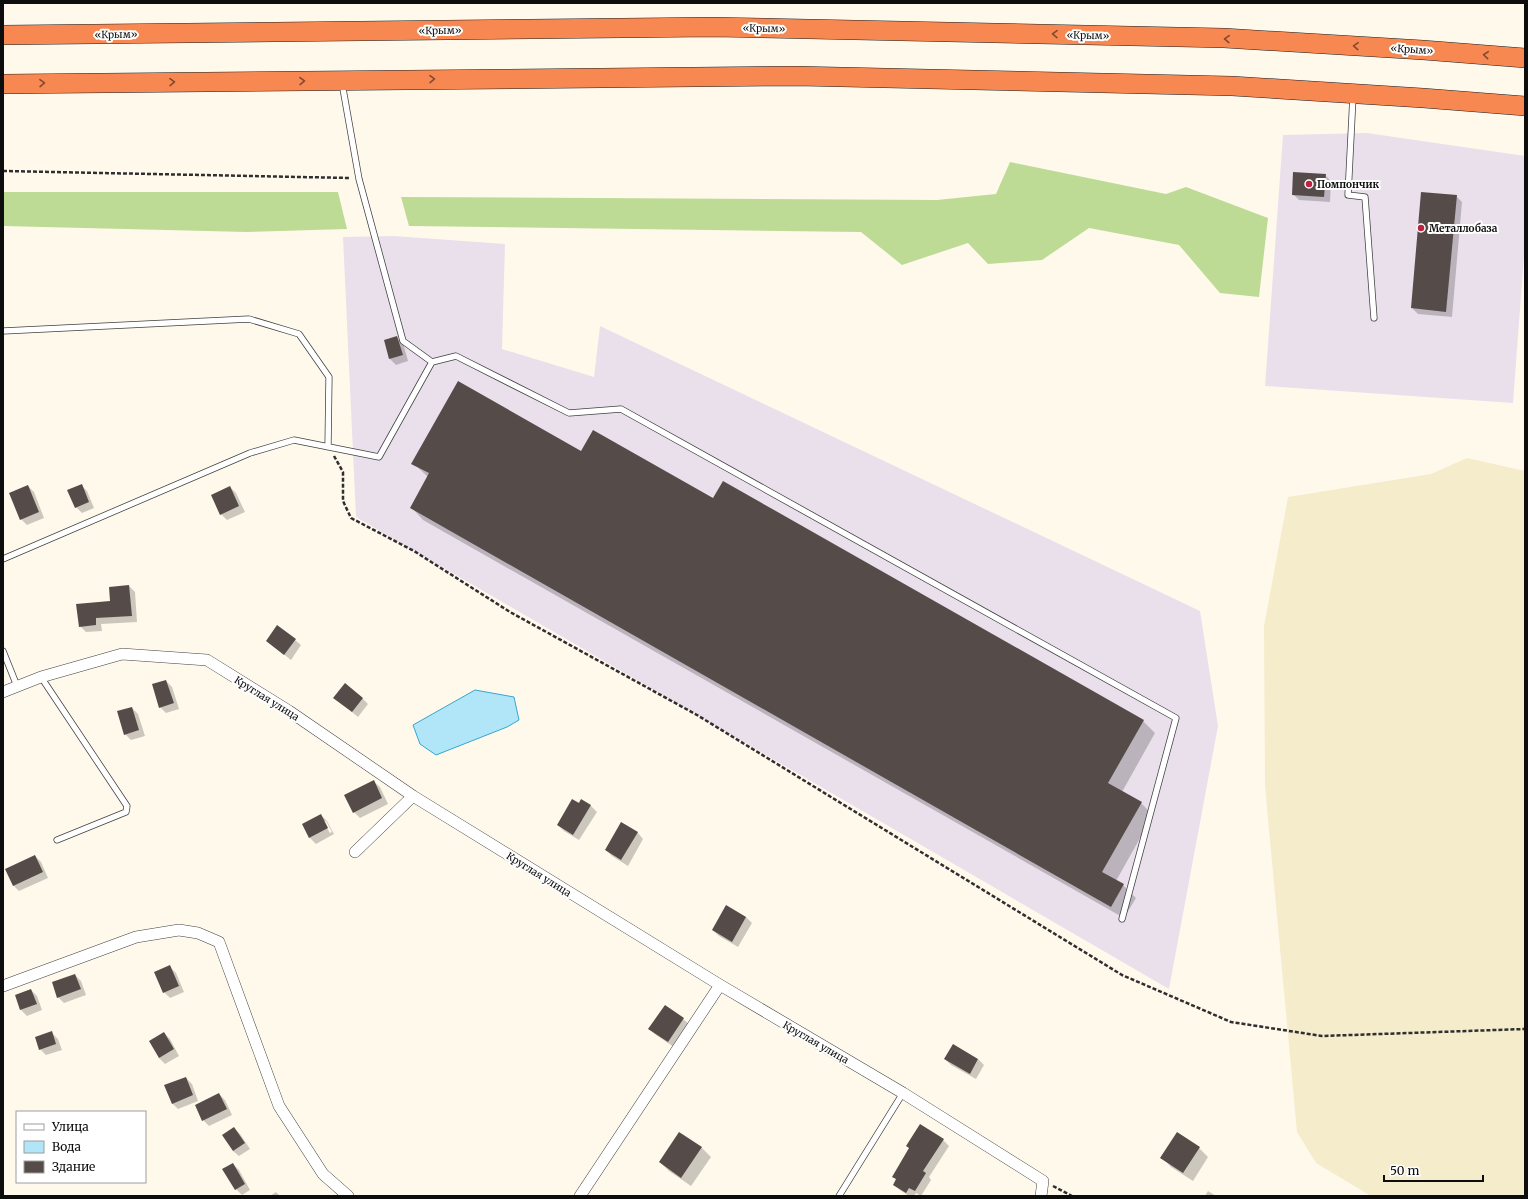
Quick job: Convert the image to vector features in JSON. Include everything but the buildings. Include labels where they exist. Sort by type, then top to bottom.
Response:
[{"type":"highway","name":"«Крым»","points":[[3,35],[713,27],[1224,38],[1423,50],[1525,58]]},
{"type":"highway","points":[[3,84],[797,76],[1232,86],[1354,93],[1525,106]]},
{"type":"street","name":"Круглая улица","points":[[3,692],[41,677],[122,654],[207,660],[289,711],[413,796],[720,985],[903,1093],[1043,1180]]},
{"type":"street","points":[[355,852],[413,796]]},
{"type":"street","points":[[3,986],[136,937],[179,930],[198,933],[219,942],[279,1106],[324,1174],[348,1196]]},
{"type":"street","points":[[580,1196],[720,985]]},
{"type":"street","points":[[1041,1196],[1043,1180]]},
{"type":"lane","points":[[341,80],[359,178],[403,341],[432,362]]},
{"type":"lane","points":[[1354,93],[1348,195],[1365,196],[1374,318]]},
{"type":"lane","points":[[3,331],[249,319],[299,334],[329,377],[328,447]]},
{"type":"lane","points":[[3,559],[250,454],[294,440],[379,457],[432,362],[456,356],[569,414],[621,409],[1176,718],[1122,918]]},
{"type":"lane","points":[[3,651],[17,686]]},
{"type":"lane","points":[[41,677],[127,806],[126,812],[57,840]]},
{"type":"lane","points":[[839,1196],[903,1093]]},
{"type":"path","points":[[3,171],[359,178]]},
{"type":"path","points":[[328,447],[343,472],[343,501],[351,518],[414,551],[510,612],[697,716],[1122,975],[1231,1022],[1322,1036],[1525,1029]]},
{"type":"path","points":[[1043,1180],[1072,1196]]},
{"type":"shaded area","points":[[1367,133],[1525,156],[1525,242],[1513,403],[1265,386],[1283,135]]},
{"type":"shaded area","points":[[394,236],[505,244],[502,349],[594,377],[600,326],[1200,611],[1218,726],[1169,989],[356,517],[343,237]]},
{"type":"shaded area","points":[[1467,458],[1525,471],[1525,1196],[1371,1196],[1316,1163],[1297,1132],[1265,786],[1264,626],[1288,497],[1431,474]]},
{"type":"green space","points":[[1010,162],[1166,194],[1186,187],[1268,218],[1259,297],[1220,293],[1179,245],[1089,228],[1042,260],[988,264],[968,243],[902,265],[861,232],[409,226],[401,197],[937,200],[996,194]]},
{"type":"green space","points":[[3,192],[338,192],[347,229],[247,232],[3,226]]},
{"type":"water","points":[[475,690],[514,697],[519,720],[507,727],[436,755],[420,744],[413,725]]},
{"type":"place","name":"Помпончик","points":[[1309,184]]},
{"type":"place","name":"Металлобаза","points":[[1421,228]]}]
